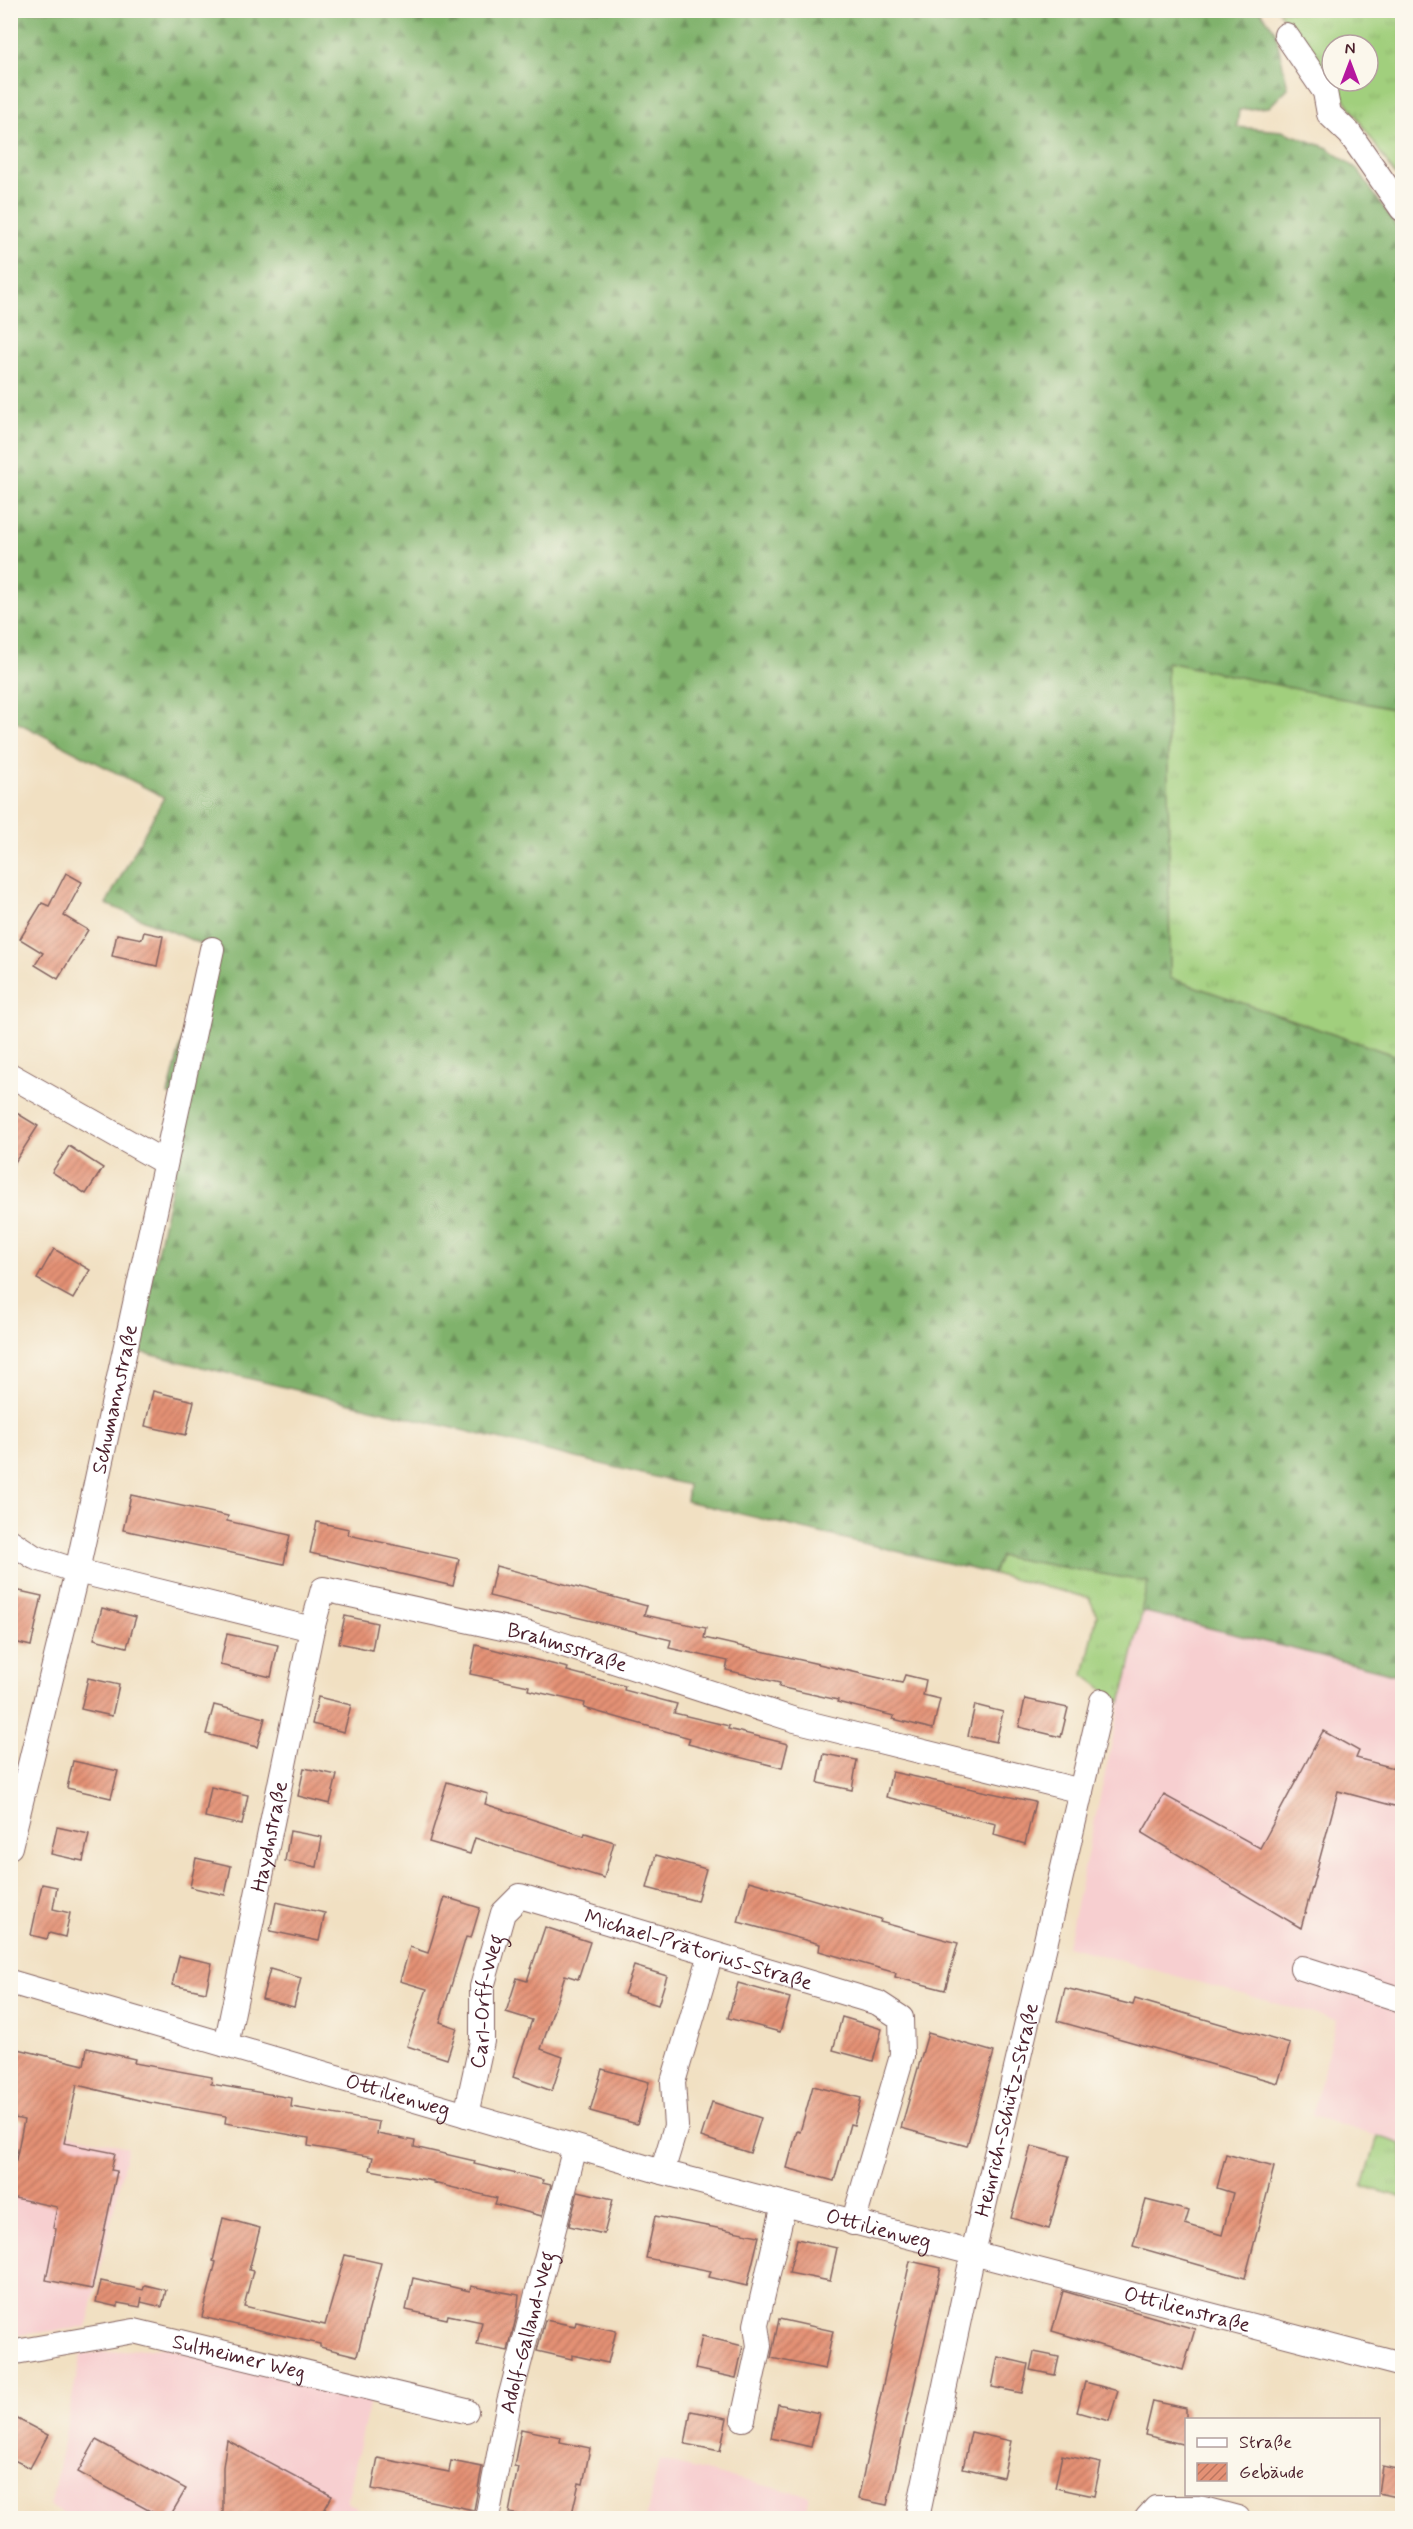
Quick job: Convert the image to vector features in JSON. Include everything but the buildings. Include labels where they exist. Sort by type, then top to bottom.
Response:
[{"type":"street","points":[[1286,35],[1325,92],[1329,114],[1350,134],[1402,209]]},
{"type":"street","name":"Schumannstraße","points":[[10,1847],[14,1812],[77,1571],[212,949]]},
{"type":"street","points":[[10,1074],[164,1162]]},
{"type":"street","points":[[10,1541],[34,1557],[77,1571],[312,1629]]},
{"type":"street","name":"Brahmsstraße","points":[[312,1629],[323,1589],[530,1634],[795,1720],[1081,1791]]},
{"type":"street","name":"Haydnstraße","points":[[226,2045],[312,1629]]},
{"type":"street","name":"Heinrich-Schütz-Straße","points":[[917,2518],[973,2253],[1101,1701]]},
{"type":"street","name":"Michael-Prätorius-Straße","points":[[520,1896],[878,2003],[901,2018],[902,2056],[853,2223]]},
{"type":"street","name":"Carl-Orff-Weg","points":[[466,2115],[482,2041],[482,1988],[503,1913],[520,1896]]},
{"type":"street","points":[[662,2172],[676,2126],[673,2082],[711,1954]]},
{"type":"street","points":[[1302,1968],[1402,2000]]},
{"type":"street","name":"Ottilienweg","points":[[10,1982],[662,2172],[973,2253]]},
{"type":"street","name":"Adolf-Galland-Weg","points":[[487,2518],[509,2402],[574,2147]]},
{"type":"street","points":[[743,2419],[759,2346],[756,2325],[784,2204]]},
{"type":"street","name":"Ottilienstraße","points":[[973,2253],[1402,2365]]},
{"type":"street","name":"Sultheimer Weg","points":[[10,2353],[134,2331],[466,2410]]},
{"type":"street","points":[[1147,2518],[1156,2508],[1200,2508],[1238,2518]]},
{"type":"shaded area","points":[[1141,1611],[1402,1676],[1402,2144],[1312,2116],[1336,2020],[1067,1946]]},
{"type":"shaded area","points":[[10,2120],[128,2147],[87,2327],[11,2336]]},
{"type":"shaded area","points":[[165,2347],[370,2400],[347,2502],[357,2508],[355,2518],[71,2518],[50,2507],[81,2354]]},
{"type":"shaded area","points":[[659,2460],[809,2496],[804,2518],[646,2518]]},
{"type":"green space","points":[[10,11],[1260,11],[1275,30],[1288,88],[1269,107],[1239,110],[1237,127],[1282,131],[1328,148],[1357,169],[1402,235],[1402,711],[1167,662],[1170,978],[1402,1058],[1402,1676],[1141,1611],[1148,1582],[1000,1556],[993,1574],[686,1501],[688,1485],[136,1351],[190,1099],[168,1095],[206,946],[106,904],[164,797],[11,719]]},
{"type":"green space","points":[[1278,11],[1402,11],[1402,175],[1395,175],[1341,93],[1380,93],[1380,33],[1320,33],[1320,66]]},
{"type":"green space","points":[[1167,662],[1402,710],[1402,1058],[1170,978]]},
{"type":"green space","points":[[999,1556],[1149,1582],[1121,1703],[1084,1675],[1097,1615],[1089,1598],[993,1574]]},
{"type":"green space","points":[[1378,2136],[1402,2144],[1402,2198],[1363,2186]]}]
